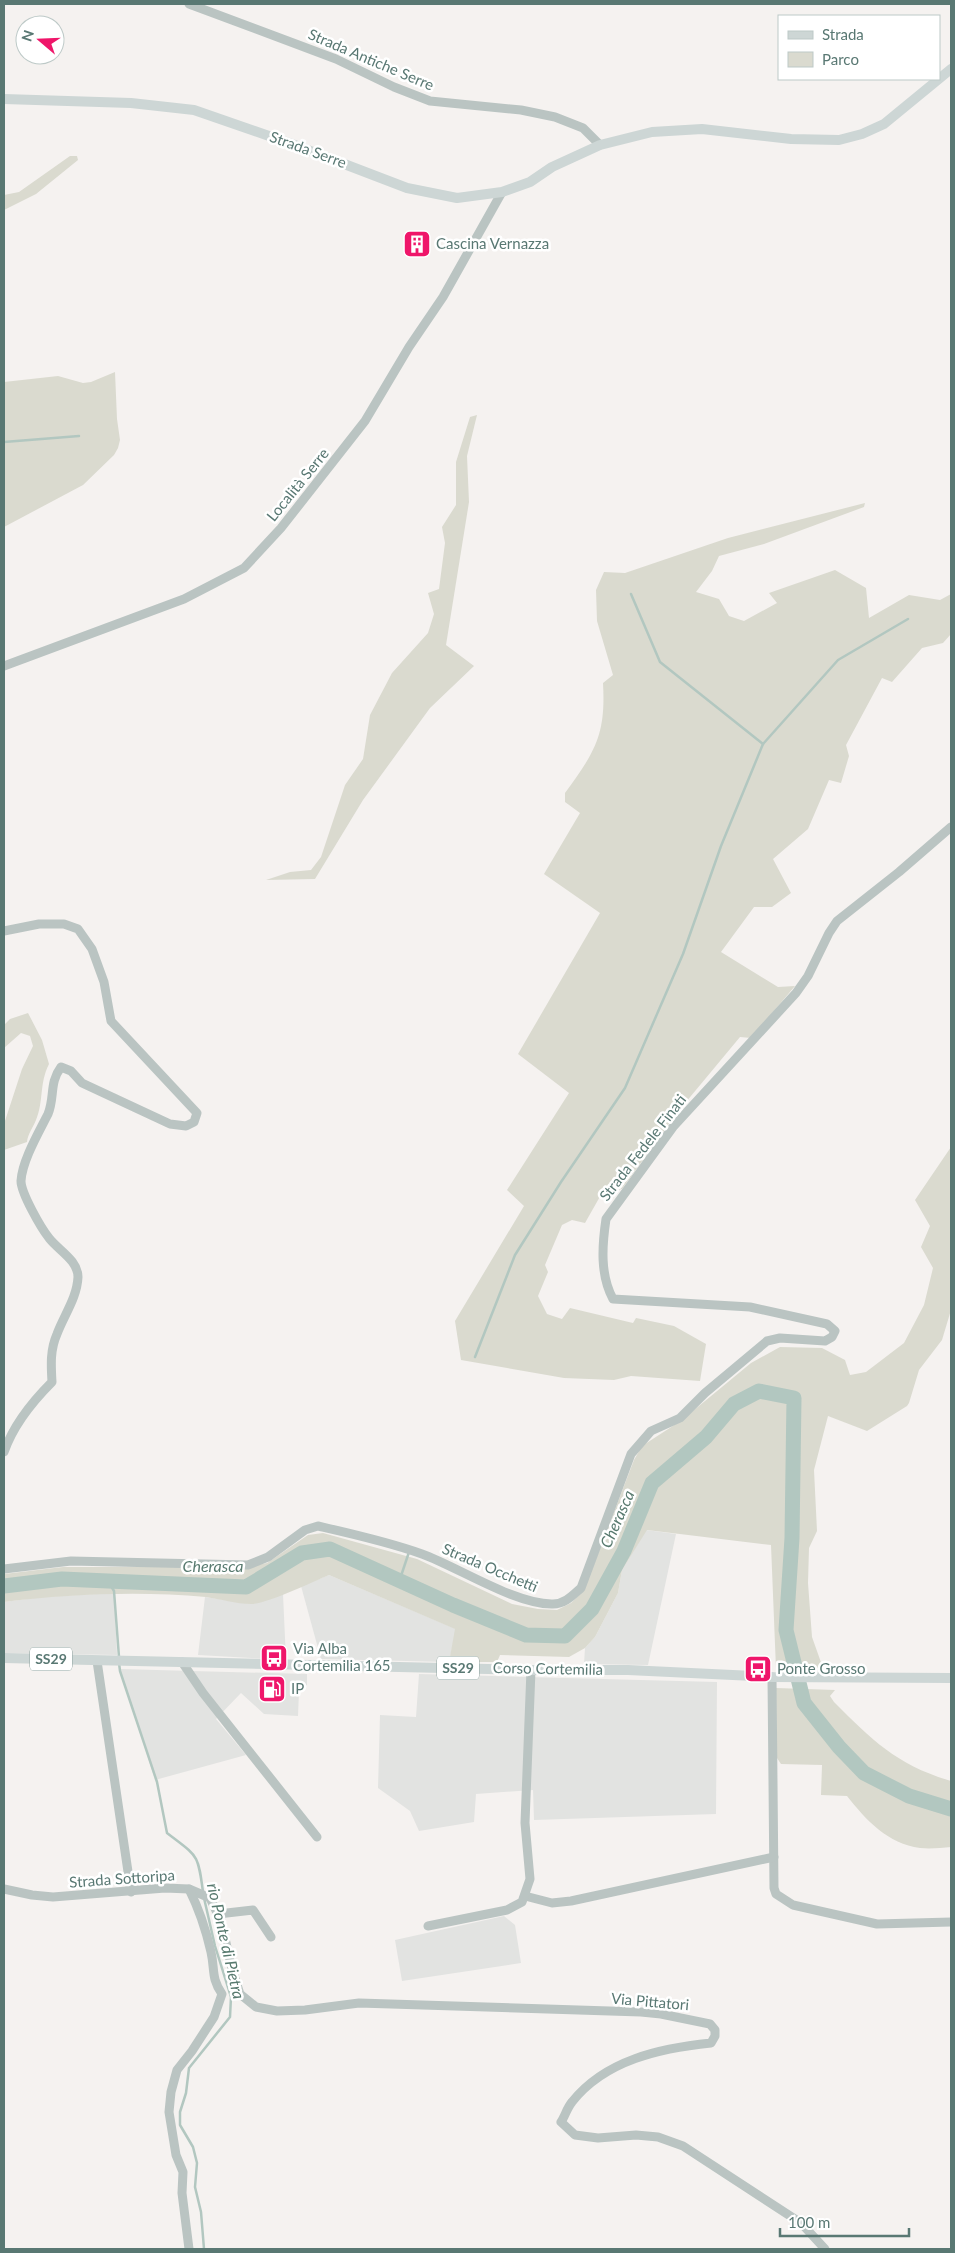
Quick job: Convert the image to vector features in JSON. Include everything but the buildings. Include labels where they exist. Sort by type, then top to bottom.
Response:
[{"type":"main road","name":"Strada Serre","points":[[940,78],[951,69]]},
{"type":"main road","name":"Strada Serre","points":[[4,100],[131,103],[194,110],[292,144],[407,188],[457,198],[502,192],[530,182],[552,167],[600,145],[652,132],[702,129],[791,139],[839,140],[862,134],[884,124],[938,80]]},
{"type":"main road","name":"SS29","points":[[4,1658],[97,1661]]},
{"type":"main road","name":"Corso Cortemilia","points":[[97,1661],[532,1670],[628,1670],[774,1677]]},
{"type":"main road","name":"SS29","points":[[774,1677],[951,1678]]},
{"type":"street","name":"Strada Antiche Serre","points":[[190,4],[336,59],[392,86],[430,100],[521,110],[555,117],[582,128],[600,145]]},
{"type":"street","name":"Località Serre","points":[[4,666],[184,599],[244,568],[282,528],[365,422],[409,347],[442,297],[502,192]]},
{"type":"street","name":"Strada Fedele Finati","points":[[835,1331],[827,1324],[750,1307],[614,1299],[604,1274],[606,1219],[673,1127],[796,993],[808,976],[837,921],[899,872],[951,827]]},
{"type":"street","points":[[4,931],[38,924],[64,924],[78,929],[92,949],[104,982],[111,1021],[198,1113],[194,1122],[186,1126],[170,1124],[82,1083],[71,1071],[61,1068],[54,1076],[49,1110],[24,1167],[21,1182],[37,1219],[50,1239],[68,1256],[78,1275],[74,1299],[57,1334],[51,1354],[52,1382],[36,1399],[7,1443],[4,1452]]},
{"type":"street","name":"Strada Occhetti","points":[[4,1569],[71,1561],[248,1565],[268,1557],[305,1530],[318,1526],[422,1554],[509,1594],[538,1603],[553,1604],[566,1602],[581,1588],[631,1454],[640,1442],[651,1431],[680,1418],[729,1372],[767,1341],[780,1338],[825,1341],[832,1337],[835,1331]]},
{"type":"street","points":[[97,1661],[131,1892]]},
{"type":"street","points":[[182,1662],[203,1693],[317,1837]]},
{"type":"street","points":[[428,1926],[507,1910],[518,1905],[525,1896],[530,1870],[525,1824],[532,1670]]},
{"type":"street","points":[[774,1677],[774,1888],[776,1894],[793,1905],[877,1924],[951,1922]]},
{"type":"street","points":[[525,1896],[552,1903],[571,1901],[774,1857]]},
{"type":"street","name":"Strada Sottoripa","points":[[4,1889],[32,1895],[53,1896],[193,1890],[212,1955],[214,1982],[222,1994],[214,2017],[177,2070],[171,2092],[169,2112],[176,2155],[183,2172],[182,2193],[188,2249]]},
{"type":"street","name":"Via Pittatori","points":[[193,1890],[209,1898],[218,1914],[240,1994],[256,2007],[277,2011],[305,2010],[360,2003],[641,2012],[710,2024],[715,2030],[715,2036],[711,2042],[678,2046],[624,2062],[594,2081],[572,2102],[561,2122],[575,2135],[598,2138],[636,2135],[658,2137],[683,2146],[801,2224],[825,2249]]},
{"type":"street","points":[[218,1914],[253,1910],[270,1936]]},
{"type":"shaded area","points":[[646,1530],[676,1534],[648,1665],[584,1664],[585,1648],[595,1637],[618,1593],[622,1570]]},
{"type":"shaded area","points":[[329,1575],[456,1629],[449,1662],[321,1659],[301,1586]]},
{"type":"shaded area","points":[[114,1593],[117,1655],[4,1653],[4,1602],[42,1597]]},
{"type":"shaded area","points":[[283,1594],[286,1660],[198,1655],[205,1597],[252,1604]]},
{"type":"shaded area","points":[[120,1669],[307,1674],[307,1685],[299,1691],[298,1716],[264,1714],[241,1693],[216,1719],[246,1755],[155,1780]]},
{"type":"shaded area","points":[[419,1674],[717,1682],[716,1814],[534,1820],[533,1790],[476,1794],[474,1822],[419,1831],[410,1811],[378,1788],[380,1715],[416,1717]]},
{"type":"shaded area","points":[[504,1916],[515,1925],[521,1963],[402,1981],[395,1940]]},
{"type":"green space","points":[[70,156],[77,156],[78,160],[36,194],[4,210],[4,195],[19,192]]},
{"type":"green space","points":[[115,372],[120,440],[114,455],[83,485],[4,527],[4,382],[58,376],[83,383],[91,382]]},
{"type":"green space","points":[[477,415],[467,456],[469,502],[446,645],[474,666],[430,708],[363,800],[315,879],[266,880],[290,872],[311,870],[321,857],[345,785],[363,759],[370,715],[392,673],[428,633],[434,614],[428,593],[439,589],[445,543],[442,527],[456,505],[456,462],[470,417]]},
{"type":"green space","points":[[865,503],[864,507],[764,544],[719,556],[712,571],[696,592],[719,599],[729,616],[744,621],[777,603],[769,593],[835,570],[866,588],[869,618],[909,595],[940,600],[951,594],[951,634],[943,643],[922,648],[892,682],[882,678],[846,745],[849,756],[841,783],[829,780],[808,829],[773,859],[791,893],[772,907],[754,907],[721,952],[778,987],[795,986],[751,1038],[740,1037],[676,1114],[622,1189],[602,1193],[585,1223],[572,1220],[562,1225],[545,1265],[548,1272],[538,1296],[547,1314],[562,1319],[570,1308],[633,1323],[636,1318],[674,1326],[706,1344],[700,1381],[631,1376],[614,1380],[564,1378],[461,1360],[455,1321],[524,1206],[507,1190],[569,1093],[518,1054],[600,913],[544,874],[580,813],[565,802],[565,793],[584,766],[596,742],[603,716],[603,683],[613,675],[597,621],[596,590],[604,572],[625,573],[728,538]]},
{"type":"green space","points":[[28,1013],[42,1040],[49,1064],[44,1079],[40,1106],[27,1142],[4,1150],[4,1124],[22,1069],[33,1046],[30,1036],[21,1033],[4,1048],[4,1025],[10,1019]]},
{"type":"green space","points":[[951,1147],[951,1310],[942,1340],[919,1370],[907,1406],[867,1431],[828,1416],[814,1470],[817,1531],[809,1548],[808,1583],[812,1637],[823,1668],[776,1669],[771,1545],[647,1530],[622,1570],[618,1593],[595,1637],[585,1648],[569,1657],[500,1655],[497,1662],[449,1662],[455,1629],[329,1575],[278,1597],[251,1604],[206,1597],[130,1594],[79,1595],[4,1602],[4,1574],[63,1567],[247,1567],[267,1563],[308,1535],[323,1533],[417,1559],[512,1604],[538,1609],[557,1610],[571,1603],[584,1590],[634,1460],[642,1446],[682,1420],[751,1363],[780,1347],[822,1348],[845,1360],[850,1375],[866,1372],[904,1343],[924,1305],[933,1268],[921,1247],[930,1226],[915,1200]]},
{"type":"green space","points":[[776,1688],[835,1690],[830,1696],[834,1702],[874,1740],[915,1767],[951,1781],[951,1847],[920,1848],[898,1842],[870,1822],[847,1796],[821,1795],[822,1765],[781,1764],[777,1758]]},
{"type":"waterway","points":[[4,442],[79,436]]},
{"type":"waterway","points":[[631,594],[660,662],[763,744]]},
{"type":"waterway","points":[[475,1357],[515,1255],[561,1182],[625,1088],[683,954],[721,846],[763,744],[838,660],[908,619]]},
{"type":"waterway","name":"Cherasca","points":[[4,1586],[62,1579],[246,1587],[302,1553],[330,1549],[453,1605],[526,1635],[565,1636],[592,1609],[624,1551],[652,1483],[706,1437],[734,1404],[759,1391],[794,1398],[792,1538],[786,1630],[804,1703],[839,1747],[864,1773],[909,1796],[951,1809]]},
{"type":"waterway","points":[[399,1582],[409,1552]]},
{"type":"waterway","name":"rio Ponte di Pietra","points":[[108,1581],[114,1591],[119,1657]]},
{"type":"waterway","name":"rio Ponte di Pietra","points":[[119,1663],[157,1782],[167,1833],[195,1857],[200,1870],[203,1892]]},
{"type":"waterway","name":"rio Ponte di Pietra","points":[[204,1898],[215,1946],[231,1997],[230,2017],[189,2068],[186,2093],[180,2112],[180,2125],[193,2147],[197,2163],[195,2187],[201,2212],[204,2249]]},
{"type":"place","name":"Cascina Vernazza","points":[[417,244]]},
{"type":"place","name":"Via Alba Cortemilia 165","points":[[274,1658]]},
{"type":"place","name":"Ponte Grosso","points":[[758,1669]]},
{"type":"place","name":"IP","points":[[272,1689]]}]
